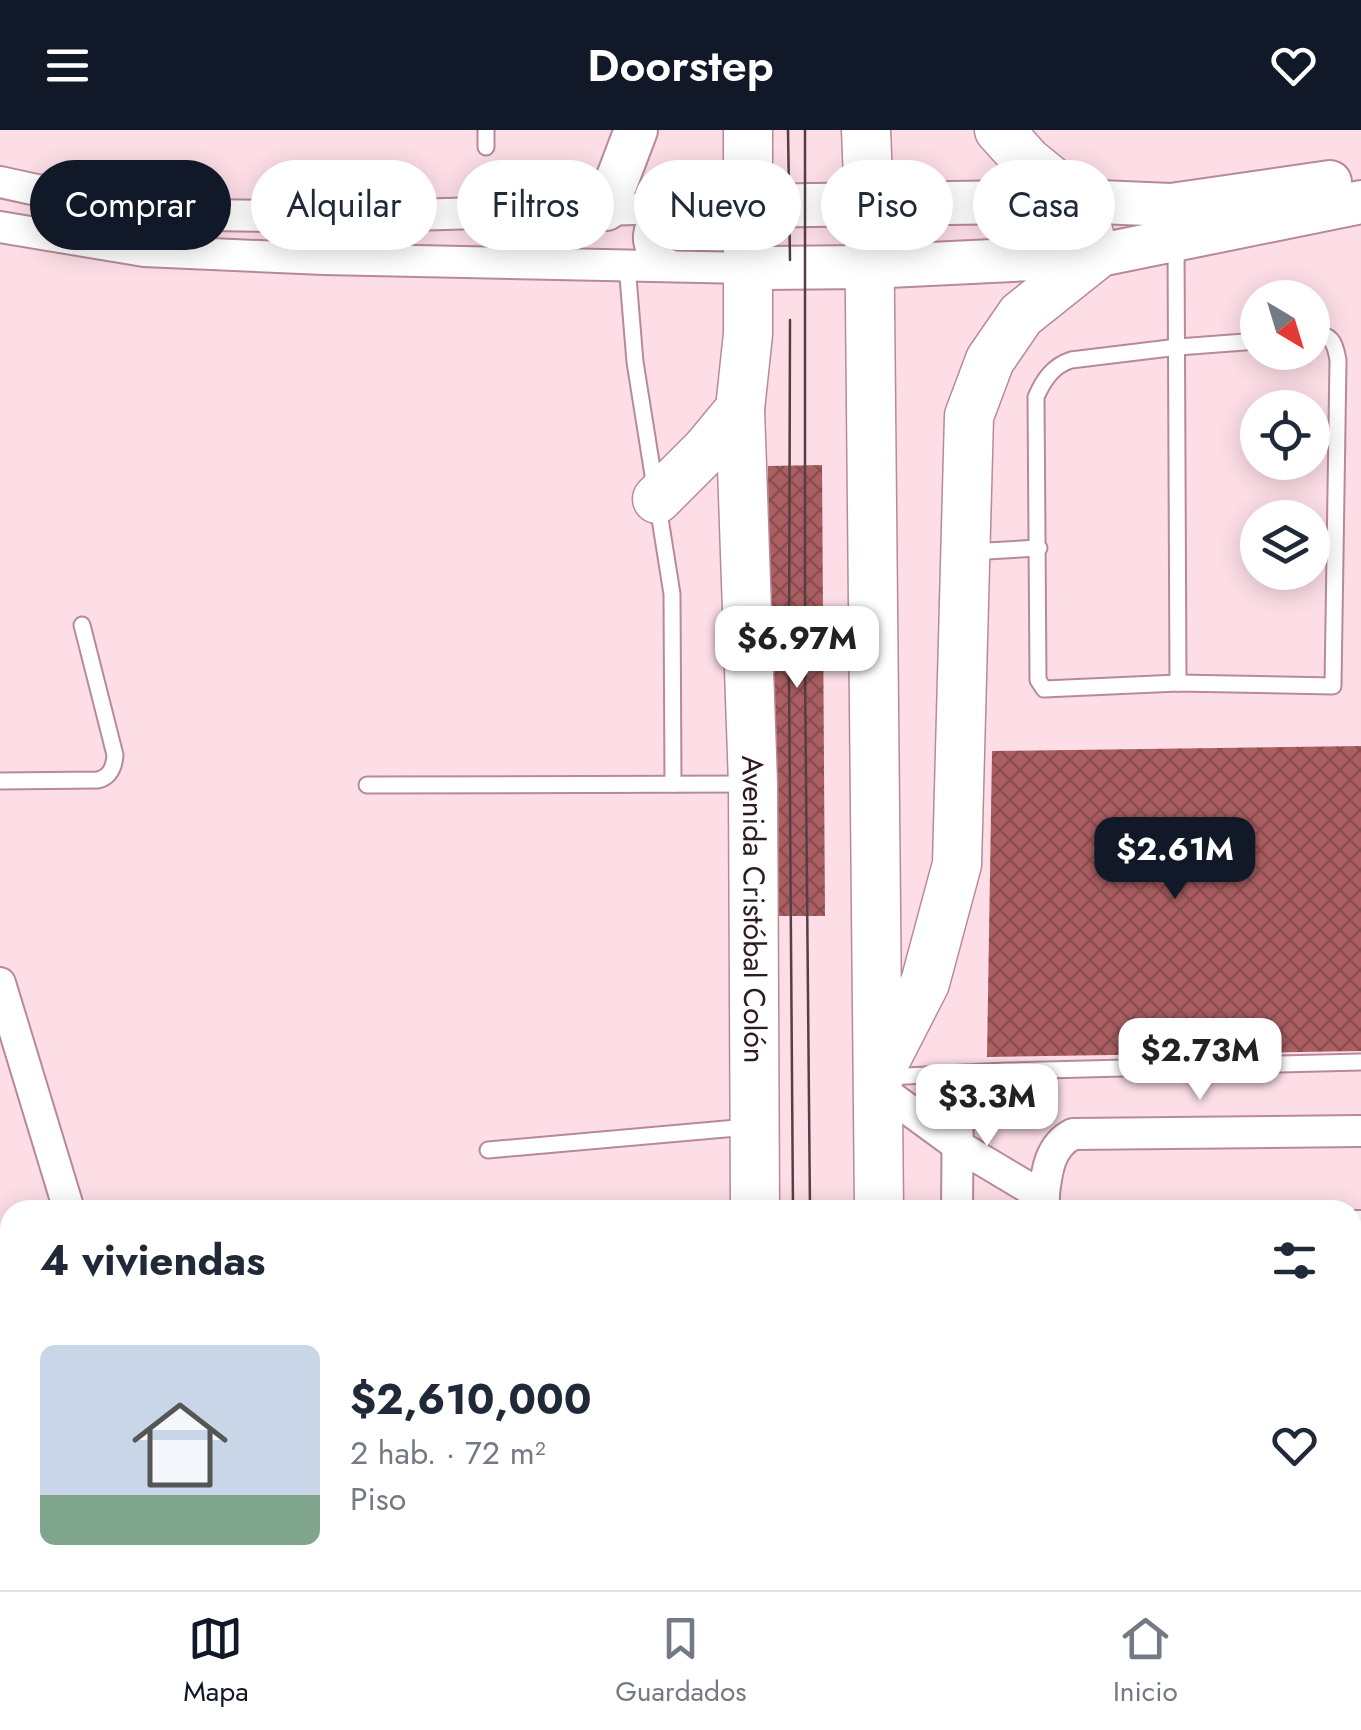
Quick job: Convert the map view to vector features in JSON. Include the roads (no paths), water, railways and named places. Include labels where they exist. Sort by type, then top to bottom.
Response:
[{"type":"main road","points":[[614,189],[636,130]]},
{"type":"main road","name":"Avenida Cristóbal Colón","points":[[748,130],[748,160]]},
{"type":"main road","points":[[866,130],[867,160]]},
{"type":"main road","points":[[999,130],[1026,160]]},
{"type":"main road","points":[[878,1080],[925,982],[958,864],[969,416],[990,360],[1021,315],[1095,256],[1174,222],[1361,177]]},
{"type":"main road","points":[[1115,209],[1174,222],[1361,202]]},
{"type":"main road","name":"Avenida Cristóbal Colón","points":[[748,250],[748,334],[740,409],[753,784],[755,1200]]},
{"type":"main road","points":[[868,250],[879,1200]]},
{"type":"main road","points":[[1093,250],[1095,256]]},
{"type":"main road","points":[[748,268],[868,267],[1095,256]]},
{"type":"main road","points":[[656,499],[707,449],[740,409]]},
{"type":"street","points":[[0,182],[147,214],[336,217],[457,214]]},
{"type":"street","points":[[0,227],[144,251],[748,268]]},
{"type":"street","points":[[651,250],[670,265]]},
{"type":"street","points":[[0,983],[67,1200]]},
{"type":"street","points":[[878,1080],[958,1145],[1037,1200]]},
{"type":"street","points":[[957,1200],[958,1088]]},
{"type":"street","points":[[1044,1200],[1052,1153],[1073,1134],[1361,1132]]},
{"type":"lane","points":[[1174,222],[1178,684]]},
{"type":"lane","points":[[627,265],[635,362],[672,594],[673,784]]},
{"type":"lane","points":[[1240,342],[1071,360],[1046,377],[1036,396],[1040,687],[1047,690],[1178,684],[1332,686],[1338,360],[1330,337]]},
{"type":"lane","points":[[966,553],[1039,548]]},
{"type":"lane","points":[[0,781],[98,780],[110,773],[114,755],[82,626]]},
{"type":"lane","points":[[367,785],[753,784]]},
{"type":"lane","points":[[878,1080],[1005,1070],[1361,1062]]},
{"type":"lane","points":[[488,1150],[755,1126]]},
{"type":"tram line","points":[[788,130],[790,260]]},
{"type":"tram line","points":[[805,130],[810,1200]]},
{"type":"tram line","points":[[790,320],[793,1200]]}]
